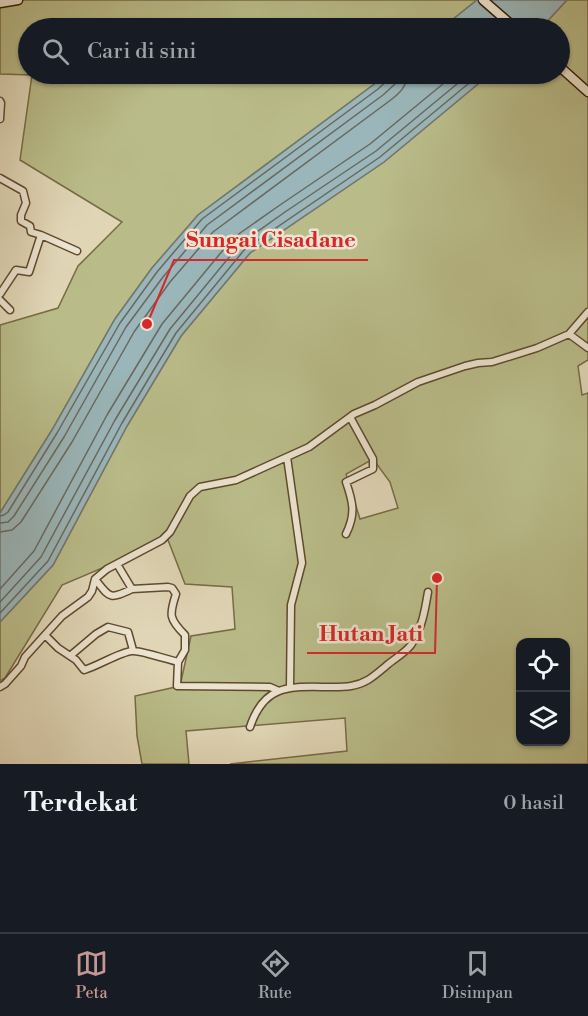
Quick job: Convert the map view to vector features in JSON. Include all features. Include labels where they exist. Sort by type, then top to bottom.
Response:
[{"type":"main road","points":[[0,3],[17,0]]},
{"type":"main road","points":[[483,0],[504,18]]},
{"type":"main road","points":[[570,77],[588,93]]},
{"type":"street","points":[[0,101],[2,103],[0,119]]},
{"type":"street","points":[[0,178],[23,191],[26,203],[21,221],[30,226],[31,232],[77,251]]},
{"type":"street","points":[[0,294],[16,270],[28,272],[41,235]]},
{"type":"street","points":[[0,300],[10,310]]},
{"type":"street","points":[[0,687],[21,666],[25,657],[62,616],[88,597],[95,579],[107,569],[162,540],[170,532],[190,496],[200,487],[236,480],[309,447],[350,417],[418,382],[465,366],[492,362],[569,334],[588,312]]},
{"type":"street","points":[[569,334],[588,348]]},
{"type":"street","points":[[346,534],[352,523],[354,503],[346,482],[373,469],[373,459],[350,417]]},
{"type":"street","points":[[287,457],[302,563],[291,605],[290,687]]},
{"type":"street","points":[[117,564],[132,589]]},
{"type":"street","points":[[95,579],[111,596],[132,589],[172,588],[176,594],[171,608],[174,623],[185,635],[185,650],[178,662],[177,686],[270,687],[279,691]]},
{"type":"street","points":[[249,727],[255,711],[268,697],[279,691],[290,687],[350,687],[368,681],[410,646],[423,621],[428,592]]},
{"type":"street","points":[[70,656],[108,627],[128,632],[133,650]]},
{"type":"street","points":[[45,635],[58,648],[76,660],[84,670],[133,650],[178,662]]},
{"type":"green space","points":[[22,0],[477,0],[454,18],[18,18],[18,75],[0,74],[0,4]]},
{"type":"green space","points":[[567,0],[588,0],[588,360],[578,366],[582,395],[588,393],[588,764],[230,764],[347,751],[345,718],[186,731],[189,764],[142,764],[137,736],[135,696],[180,686],[191,636],[235,629],[232,587],[185,584],[168,540],[62,585],[5,678],[0,681],[0,622],[53,565],[127,426],[181,336],[250,253],[384,162],[478,84],[570,84],[570,18],[550,18]],"holes":[[[373,459],[390,482],[398,508],[360,519],[346,474]]]},
{"type":"green space","points":[[31,84],[375,84],[198,215],[152,268],[115,319],[52,430],[0,513],[0,325],[58,308],[78,266],[122,222],[20,160]]},
{"type":"water","points":[[477,0],[567,0],[550,18],[454,18]]},
{"type":"water","points":[[375,84],[478,84],[384,162],[250,253],[181,336],[127,426],[53,565],[0,622],[0,513],[52,430],[115,319],[152,268],[198,215]]},
{"type":"place","name":"Sungai Cisadane","points":[[147,324]]},
{"type":"place","name":"Hutan Jati","points":[[437,578]]}]
